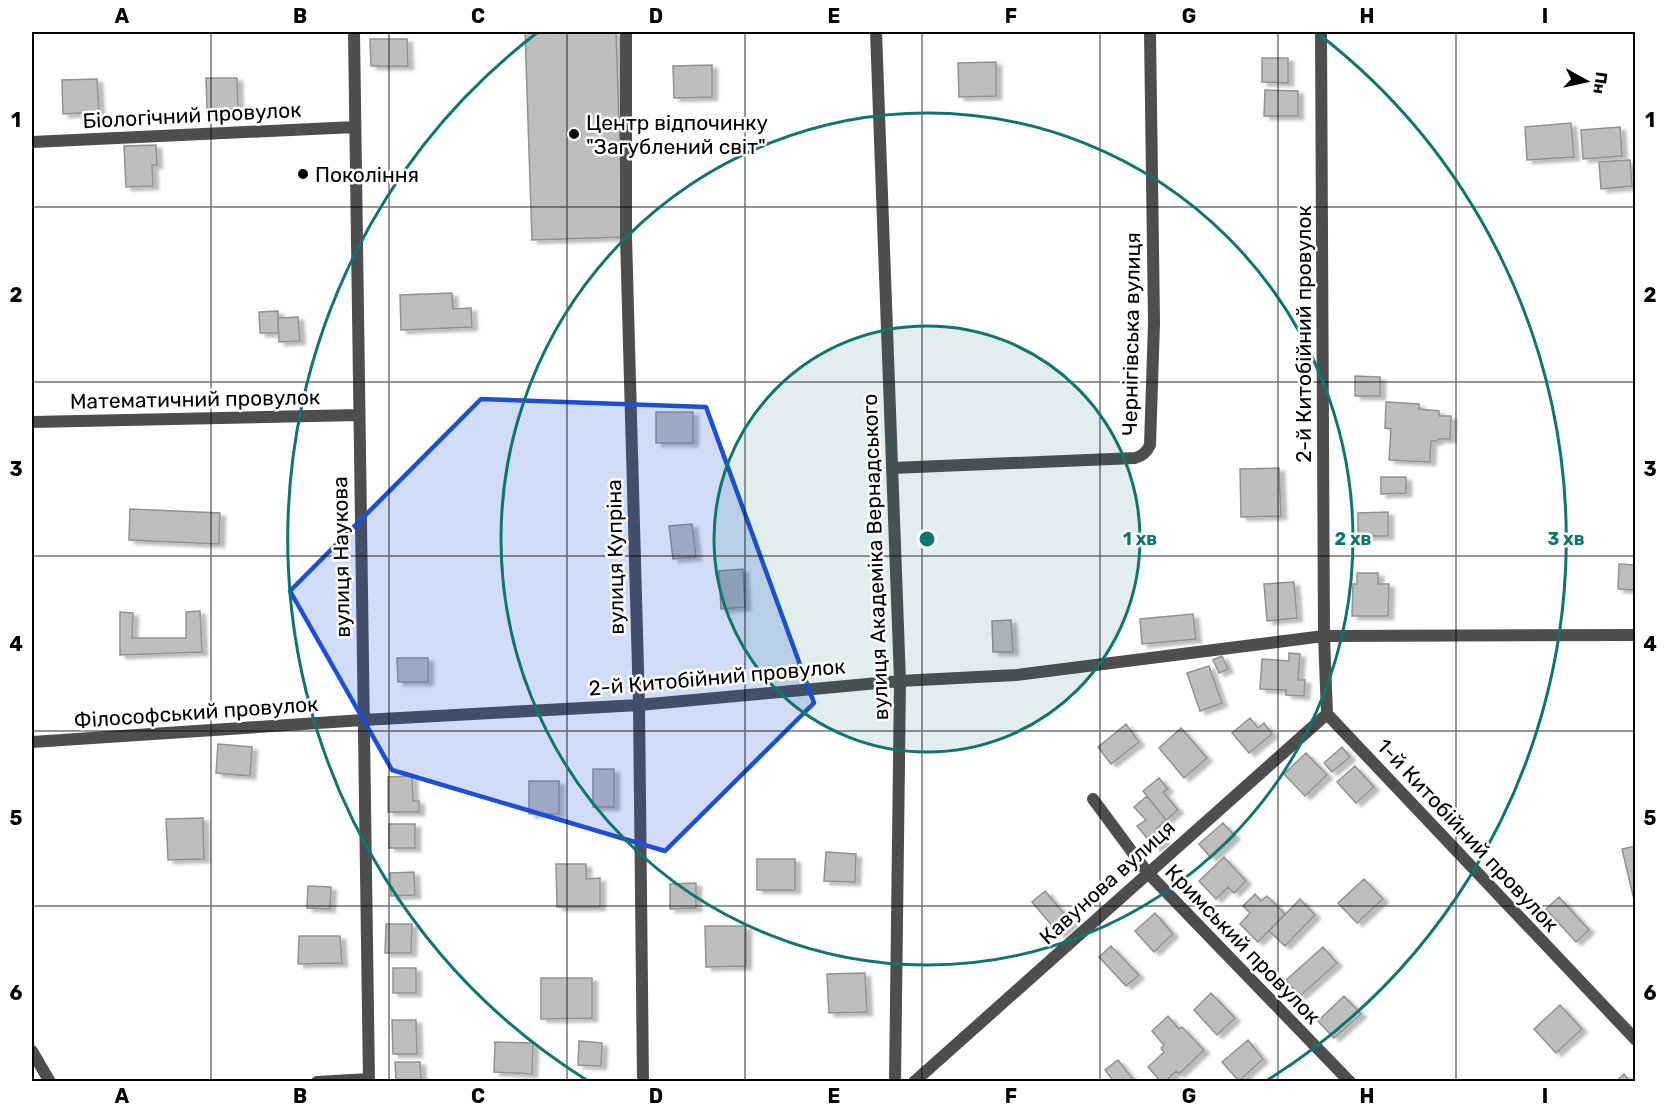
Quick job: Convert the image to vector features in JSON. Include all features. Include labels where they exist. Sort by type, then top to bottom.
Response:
[{"type":"street","name":"вулиця Наукова","points":[[354,32],[369,1080]]},
{"type":"street","name":"вулиця Купріна","points":[[626,32],[626,237],[639,705],[643,1082]]},
{"type":"street","name":"вулиця Академіка Вернадського","points":[[876,32],[900,681],[895,1082]]},
{"type":"street","name":"Чернігівська вулиця","points":[[892,468],[1135,458],[1140,457],[1148,449],[1154,323],[1150,32]]},
{"type":"street","name":"2-й Китобійний провулок","points":[[1321,32],[1324,636]]},
{"type":"street","name":"Біологічний провулок","points":[[32,142],[355,127]]},
{"type":"street","name":"Математичний провулок","points":[[32,422],[358,415]]},
{"type":"street","name":"2-й Китобійний провулок","points":[[363,720],[639,705],[900,681],[1016,675],[1324,636],[1635,634]]},
{"type":"street","points":[[1324,636],[1327,714]]},
{"type":"street","name":"Кавунова вулиця","points":[[914,1082],[1327,714]]},
{"type":"street","name":"1-й Китобійний провулок","points":[[1327,714],[1635,1040]]},
{"type":"street","name":"Філософський провулок","points":[[32,742],[363,720]]},
{"type":"street","name":"Кримський провулок","points":[[1093,800],[1147,872],[1350,1082]]},
{"type":"street","points":[[32,1051],[50,1082]]},
{"type":"street","points":[[317,1082],[369,1080]]},
{"type":"highlighted area","points":[[481,399],[706,407],[814,703],[665,851],[392,770],[290,591]]},
{"type":"building","name":"Центр відпочинку \"Загублений світ\"","points":[[525,32],[616,32],[623,237],[532,240]]},
{"type":"building","points":[[370,39],[407,39],[408,66],[371,66]]},
{"type":"building","points":[[1262,58],[1288,58],[1288,83],[1262,82]]},
{"type":"building","points":[[996,62],[996,96],[959,97],[958,63]]},
{"type":"building","points":[[712,65],[712,97],[674,98],[673,66]]},
{"type":"building","points":[[206,78],[237,78],[238,109],[229,109],[229,115],[212,116],[212,109],[207,109]]},
{"type":"building","points":[[97,79],[99,112],[63,114],[62,80]]},
{"type":"building","points":[[1265,90],[1298,91],[1298,116],[1264,116]]},
{"type":"building","points":[[1571,123],[1574,157],[1527,160],[1525,127]]},
{"type":"building","points":[[1620,127],[1622,156],[1583,159],[1581,130]]},
{"type":"building","points":[[156,145],[157,165],[152,165],[153,186],[126,187],[124,146]]},
{"type":"building","points":[[1630,160],[1632,186],[1601,189],[1599,162]]},
{"type":"building","points":[[452,293],[453,309],[471,308],[472,327],[401,330],[400,295]]},
{"type":"building","points":[[278,311],[278,333],[260,333],[259,312]]},
{"type":"building","points":[[298,317],[300,341],[279,342],[278,318]]},
{"type":"building","points":[[1355,376],[1380,377],[1380,396],[1355,396]]},
{"type":"building","points":[[1386,402],[1419,404],[1419,409],[1439,411],[1439,416],[1451,416],[1450,439],[1431,441],[1430,462],[1389,460],[1391,429],[1385,428]]},
{"type":"building","points":[[656,412],[693,412],[693,443],[656,443]]},
{"type":"building","points":[[1279,468],[1281,516],[1241,517],[1240,469]]},
{"type":"building","points":[[1381,477],[1406,477],[1406,493],[1381,494]]},
{"type":"building","points":[[130,509],[220,513],[219,544],[129,540]]},
{"type":"building","points":[[1388,512],[1388,536],[1358,536],[1358,513]]},
{"type":"building","points":[[692,524],[696,557],[673,559],[669,526]]},
{"type":"building","points":[[1619,564],[1636,565],[1636,590],[1618,589]]},
{"type":"building","points":[[743,569],[745,607],[721,609],[719,571]]},
{"type":"building","points":[[1357,573],[1378,573],[1378,584],[1389,584],[1388,616],[1352,616],[1353,584],[1357,584]]},
{"type":"building","points":[[1294,582],[1297,618],[1267,621],[1264,584]]},
{"type":"building","points":[[200,611],[202,652],[120,655],[120,612],[133,613],[132,638],[186,638],[186,612]]},
{"type":"building","points":[[1193,614],[1196,639],[1142,644],[1140,619]]},
{"type":"building","points":[[1011,620],[1013,652],[993,652],[992,621]]},
{"type":"building","points":[[1289,653],[1300,654],[1298,680],[1305,680],[1304,696],[1286,695],[1286,690],[1260,689],[1262,659],[1289,661]]},
{"type":"building","points":[[1222,656],[1228,669],[1219,673],[1213,660]]},
{"type":"building","points":[[397,658],[428,658],[428,682],[398,682]]},
{"type":"building","points":[[1209,666],[1222,703],[1200,711],[1187,673]]},
{"type":"building","points":[[1250,718],[1258,728],[1264,723],[1272,734],[1249,753],[1232,733]]},
{"type":"building","points":[[1126,724],[1139,742],[1111,764],[1098,747]]},
{"type":"building","points":[[1181,728],[1207,758],[1184,778],[1159,748]]},
{"type":"building","points":[[218,744],[252,747],[250,776],[216,773]]},
{"type":"building","points":[[1342,747],[1350,757],[1332,772],[1324,763]]},
{"type":"building","points":[[1306,753],[1327,775],[1305,796],[1284,774]]},
{"type":"building","points":[[1355,766],[1374,787],[1356,803],[1337,782]]},
{"type":"building","points":[[593,769],[614,769],[614,807],[593,807]]},
{"type":"building","points":[[412,776],[413,801],[419,801],[419,812],[388,812],[388,777]]},
{"type":"building","points":[[1159,778],[1168,789],[1163,792],[1178,810],[1166,820],[1143,791]]},
{"type":"building","points":[[529,781],[559,781],[559,814],[529,814]]},
{"type":"building","points":[[1147,796],[1166,820],[1156,829],[1165,840],[1155,848],[1137,826],[1146,820],[1134,807]]},
{"type":"building","points":[[203,818],[204,859],[168,860],[166,819]]},
{"type":"building","points":[[1223,823],[1235,836],[1211,858],[1199,844]]},
{"type":"building","points":[[389,824],[415,824],[415,848],[389,848]]},
{"type":"building","points":[[1636,846],[1636,904],[1635,904],[1622,849]]},
{"type":"building","points":[[826,852],[856,854],[855,882],[824,881]]},
{"type":"building","points":[[1224,857],[1246,881],[1234,893],[1228,887],[1216,899],[1199,881]]},
{"type":"building","points":[[757,859],[795,859],[795,890],[757,890]]},
{"type":"building","points":[[556,864],[586,864],[586,879],[600,878],[600,907],[557,907]]},
{"type":"building","points":[[414,872],[415,895],[391,896],[390,873]]},
{"type":"building","points":[[1364,879],[1383,899],[1357,923],[1338,903]]},
{"type":"building","points":[[696,883],[696,908],[670,909],[670,884]]},
{"type":"building","points":[[308,886],[331,887],[330,909],[307,908]]},
{"type":"building","points":[[1045,891],[1072,923],[1059,934],[1032,902]]},
{"type":"building","points":[[1255,894],[1261,901],[1267,896],[1285,914],[1258,942],[1240,924],[1250,913],[1243,906]]},
{"type":"building","points":[[1559,897],[1589,930],[1576,942],[1546,909]]},
{"type":"building","points":[[1300,899],[1315,915],[1285,946],[1269,931]]},
{"type":"building","points":[[1155,913],[1173,934],[1154,952],[1135,931]]},
{"type":"building","points":[[386,924],[412,924],[411,953],[385,953]]},
{"type":"building","points":[[705,926],[746,926],[746,966],[706,967]]},
{"type":"building","points":[[299,936],[340,936],[342,963],[298,964]]},
{"type":"building","points":[[1111,946],[1139,975],[1126,986],[1099,957]]},
{"type":"building","points":[[1323,947],[1337,963],[1300,996],[1286,980]]},
{"type":"building","points":[[393,968],[416,968],[416,993],[393,993]]},
{"type":"building","points":[[865,973],[867,1012],[829,1013],[827,974]]},
{"type":"building","points":[[541,978],[592,978],[592,1018],[541,1019]]},
{"type":"building","points":[[1211,993],[1235,1018],[1217,1035],[1194,1010]]},
{"type":"building","points":[[1344,996],[1361,1014],[1334,1038],[1318,1021]]},
{"type":"building","points":[[1560,1005],[1582,1029],[1556,1053],[1534,1029]]},
{"type":"building","points":[[1168,1016],[1179,1029],[1182,1027],[1204,1050],[1179,1074],[1176,1071],[1165,1082],[1161,1082],[1148,1067],[1164,1052],[1161,1048],[1164,1045],[1152,1031]]},
{"type":"building","points":[[392,1020],[416,1020],[417,1054],[393,1054]]},
{"type":"building","points":[[1248,1040],[1263,1059],[1239,1081],[1222,1062]]},
{"type":"building","points":[[579,1041],[602,1043],[601,1066],[578,1065]]},
{"type":"building","points":[[495,1042],[533,1043],[532,1074],[494,1072]]},
{"type":"building","points":[[1118,1060],[1135,1082],[1114,1082],[1105,1070]]},
{"type":"building","points":[[395,1062],[420,1062],[421,1080],[396,1080]]},
{"type":"building","points":[[1624,1074],[1630,1082],[1615,1082]]},
{"type":"place","name":"Центр відпочинку \"Загублений світ\"","points":[[574,134]]},
{"type":"place","name":"Покоління","points":[[303,174]]}]
